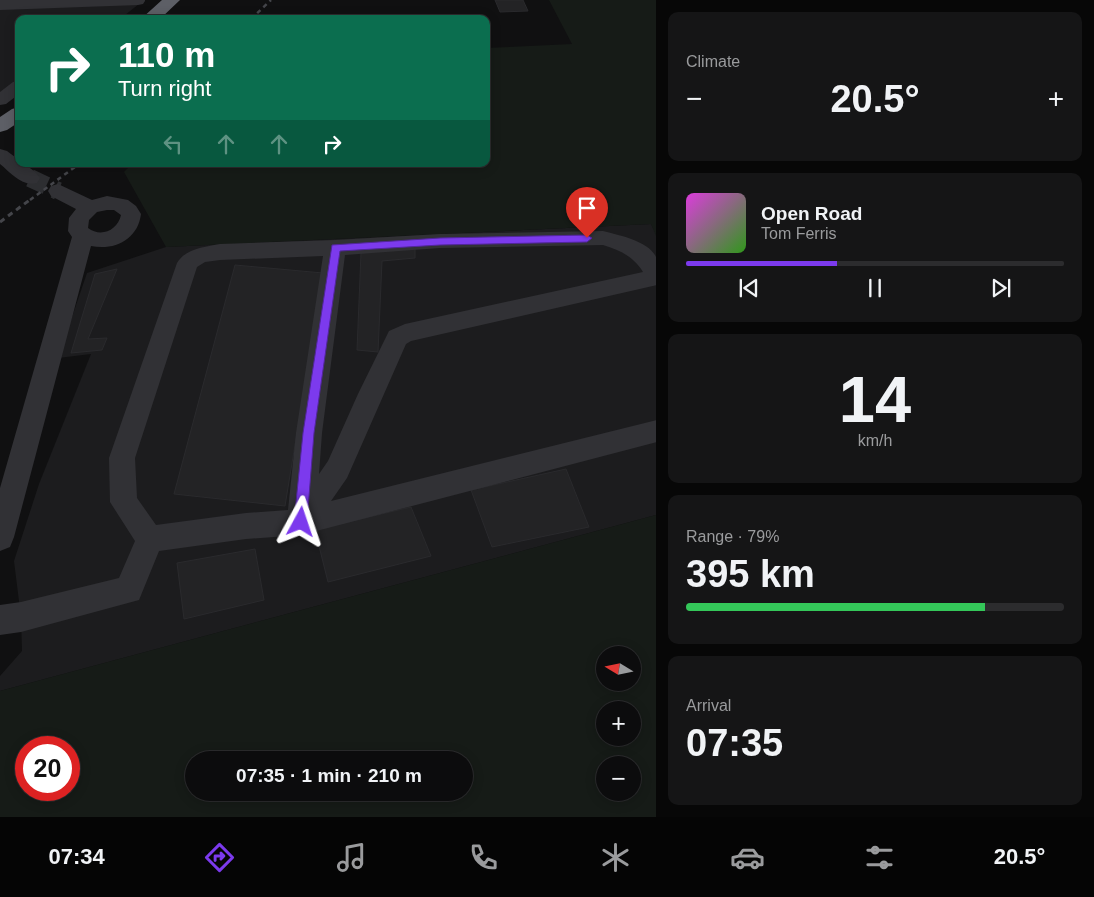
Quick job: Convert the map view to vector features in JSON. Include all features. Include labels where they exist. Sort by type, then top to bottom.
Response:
[{"type":"highway","points":[[156,15],[179,3]]},
{"type":"highway","points":[[173,15],[179,3]]},
{"type":"highway","points":[[0,126],[15,116]]},
{"type":"highway","points":[[0,144],[15,134]]},
{"type":"street","points":[[0,5],[138,0]]},
{"type":"street","points":[[117,15],[138,0]]},
{"type":"street","points":[[0,80],[15,80]]},
{"type":"street","points":[[0,100],[15,89]]},
{"type":"street","points":[[0,156],[30,178]]},
{"type":"street","points":[[58,191],[90,207]]},
{"type":"street","points":[[107,202],[123,205],[131,214],[131,220],[123,232],[107,239],[89,239],[78,231],[78,218],[90,207],[107,202]]},
{"type":"street","points":[[0,537],[83,236]]},
{"type":"street","points":[[150,539],[124,502],[122,458],[188,263],[198,256],[220,252],[450,241],[603,238],[624,244],[644,256],[656,277],[405,333],[397,338],[370,394],[338,469],[301,522]]},
{"type":"street","points":[[301,522],[309,433],[335,248]]},
{"type":"street","points":[[150,539],[246,526],[301,522],[656,431]]},
{"type":"street","points":[[0,620],[21,617],[130,590],[150,539]]},
{"type":"shaded area","points":[[0,0],[144,0],[125,15],[15,15],[15,94],[0,104]]},
{"type":"shaded area","points":[[549,0],[656,0],[656,236],[651,224],[166,247],[124,172],[129,167],[490,167],[490,48],[572,44]]},
{"type":"shaded area","points":[[651,224],[656,234],[656,515],[0,691],[0,676],[22,651],[21,617],[14,561],[39,484],[91,354],[58,358],[87,273],[166,247]]},
{"type":"shaded area","points":[[656,515],[656,817],[0,817],[0,691]]},
{"type":"building","points":[[495,0],[523,0],[528,11],[500,12]]},
{"type":"building","points":[[415,247],[415,258],[382,261],[378,352],[357,350],[361,253]]},
{"type":"building","points":[[235,265],[323,273],[285,506],[174,494]]},
{"type":"building","points":[[117,269],[88,339],[107,338],[102,350],[71,353],[95,274]]},
{"type":"building","points":[[566,469],[589,527],[492,547],[471,490]]},
{"type":"building","points":[[411,507],[431,556],[328,582],[315,530]]},
{"type":"building","points":[[255,549],[264,600],[184,619],[177,563]]},
{"type":"tunnel","points":[[30,178],[58,191]]},
{"type":"railway","points":[[255,15],[271,0]]},
{"type":"railway","points":[[30,200],[75,167]]},
{"type":"railway","points":[[0,222],[31,199]]},
{"type":"route","points":[[301,522],[309,433],[335,248],[440,242],[587,238]]}]
